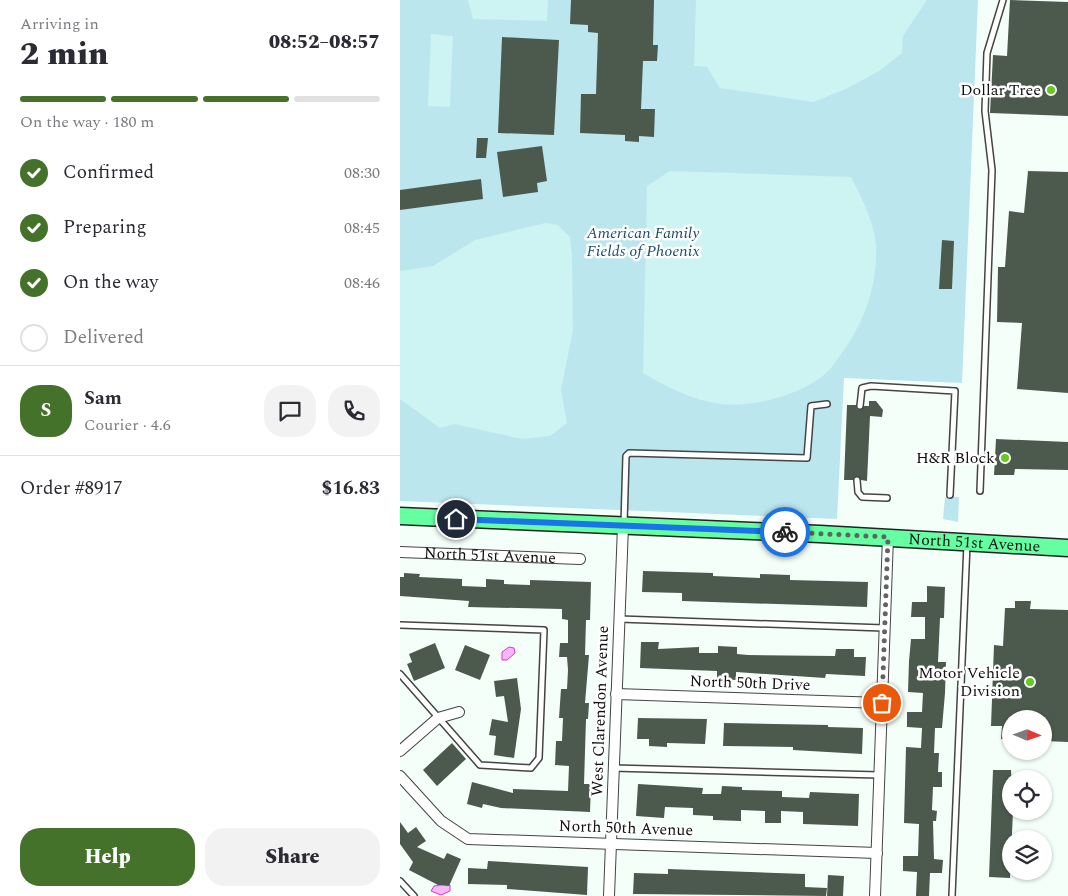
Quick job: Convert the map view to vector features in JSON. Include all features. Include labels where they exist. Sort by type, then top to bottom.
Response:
[{"type":"main road","name":"North 51st Avenue","points":[[400,516],[888,537],[1068,548]]},
{"type":"street","name":"West Clarendon Avenue","points":[[609,896],[623,526]]},
{"type":"street","points":[[875,896],[888,537]]},
{"type":"street","name":"North 51st Avenue","points":[[400,552],[580,559]]},
{"type":"street","name":"North 50th Drive","points":[[616,694],[882,703]]},
{"type":"street","points":[[400,751],[438,718],[460,712]]},
{"type":"street","name":"North 50th Avenue","points":[[400,776],[441,821],[468,839],[610,842],[877,853]]},
{"type":"lane","points":[[980,491],[992,170],[985,111],[987,63],[1003,0]]},
{"type":"lane","points":[[860,406],[862,388],[871,386],[954,391],[950,495]]},
{"type":"lane","points":[[623,526],[626,456],[629,452],[807,458],[811,406],[827,404]]},
{"type":"lane","points":[[857,480],[858,492],[862,497],[887,498]]},
{"type":"lane","points":[[952,896],[967,541]]},
{"type":"lane","points":[[619,618],[884,628]]},
{"type":"lane","points":[[400,625],[544,630],[539,758],[531,768],[480,764],[400,674]]},
{"type":"lane","points":[[613,768],[880,775]]},
{"type":"lane","points":[[400,881],[414,896]]},
{"type":"green space","name":"American Family Fields of Phoenix","points":[[400,0],[978,0],[962,383],[844,378],[837,519],[400,501]]},
{"type":"green space","points":[[945,497],[959,497],[958,522],[943,519]]},
{"type":"shaded area","points":[[468,0],[548,0],[547,21],[473,19]]},
{"type":"shaded area","points":[[696,0],[927,0],[903,36],[902,53],[879,71],[846,89],[813,102],[720,88],[707,67],[694,66]]},
{"type":"shaded area","points":[[431,34],[453,36],[450,107],[428,106]]},
{"type":"shaded area","points":[[670,171],[851,177],[867,209],[873,227],[876,244],[875,275],[868,304],[856,331],[832,367],[817,380],[805,387],[776,398],[762,402],[733,405],[710,402],[690,396],[643,373],[647,186]]},
{"type":"shaded area","points":[[545,223],[558,225],[570,237],[573,330],[561,390],[567,423],[550,436],[522,439],[454,424],[440,428],[400,399],[400,271],[433,266],[475,240]]},
{"type":"shaded area","points":[[509,647],[514,648],[515,653],[507,660],[502,660],[502,652]]},
{"type":"shaded area","points":[[450,885],[450,891],[441,895],[431,891],[434,886]]},
{"type":"building","points":[[571,0],[654,0],[653,45],[658,45],[657,61],[643,61],[641,109],[655,109],[654,137],[639,136],[639,142],[625,141],[625,135],[580,133],[581,94],[596,94],[598,33],[588,32],[588,25],[570,24]]},
{"type":"building","points":[[1010,0],[1068,2],[1068,116],[990,113],[993,55],[1007,56]]},
{"type":"building","points":[[502,37],[559,40],[554,135],[498,133]]},
{"type":"building","points":[[477,138],[488,138],[486,158],[476,158]]},
{"type":"building","points":[[542,146],[547,181],[537,183],[538,192],[503,197],[497,152]]},
{"type":"building","points":[[1028,171],[1068,172],[1068,393],[1017,389],[1022,323],[997,322],[998,267],[1005,267],[1009,211],[1024,213]]},
{"type":"building","points":[[481,179],[483,199],[400,210],[400,190]]},
{"type":"building","points":[[942,240],[954,241],[952,289],[939,289]]},
{"type":"building","points":[[869,401],[876,401],[883,410],[882,417],[870,416],[867,481],[861,480],[857,476],[853,480],[844,480],[847,405],[856,405],[857,409],[861,410],[864,406],[869,406]]},
{"type":"building","points":[[996,439],[1068,442],[1068,470],[1015,469],[1014,475],[994,475]]},
{"type":"building","points":[[643,571],[713,573],[713,576],[760,578],[760,574],[790,575],[790,580],[868,582],[867,607],[682,601],[682,593],[642,592]]},
{"type":"building","points":[[404,573],[420,574],[419,577],[462,579],[462,586],[486,587],[486,579],[504,580],[504,584],[530,585],[530,580],[591,582],[590,620],[586,620],[585,655],[589,655],[585,703],[589,703],[588,719],[586,719],[584,784],[591,784],[590,812],[501,808],[483,804],[482,808],[467,804],[472,782],[513,793],[513,789],[568,791],[569,766],[555,765],[556,741],[562,741],[563,718],[559,718],[561,689],[567,689],[568,670],[567,657],[559,657],[560,643],[568,643],[568,620],[562,619],[562,609],[468,607],[469,601],[400,596],[400,577],[404,577]]},
{"type":"building","points":[[927,586],[945,587],[944,618],[940,618],[938,662],[946,662],[945,693],[942,728],[935,728],[934,753],[939,753],[938,772],[942,772],[942,787],[933,787],[932,810],[937,811],[936,821],[933,821],[934,859],[943,860],[942,873],[930,873],[929,896],[916,896],[917,872],[903,871],[903,856],[918,856],[919,824],[904,823],[906,747],[921,748],[922,728],[907,727],[907,712],[922,712],[923,693],[908,692],[909,661],[911,639],[925,639],[925,617],[911,617],[912,602],[927,602]]},
{"type":"building","name":"Motor Vehicle Division","points":[[1015,601],[1031,601],[1030,609],[1068,610],[1068,742],[1052,741],[1052,710],[1002,710],[1002,726],[991,726],[994,645],[1003,646],[1005,608],[1015,608]]},
{"type":"building","points":[[641,642],[659,642],[658,649],[699,647],[699,653],[718,653],[718,646],[737,647],[737,654],[748,655],[835,656],[836,649],[854,649],[854,657],[866,657],[865,676],[826,674],[825,678],[736,672],[736,680],[717,679],[717,671],[640,668]]},
{"type":"building","points":[[435,643],[445,668],[414,681],[407,664],[412,662],[409,654]]},
{"type":"building","points":[[465,645],[490,655],[480,680],[455,670]]},
{"type":"building","points":[[517,678],[521,709],[514,758],[494,755],[496,736],[489,735],[492,719],[508,722],[504,696],[496,697],[494,681]]},
{"type":"building","points":[[638,718],[707,719],[705,744],[667,743],[667,747],[649,746],[649,739],[637,739]]},
{"type":"building","points":[[724,723],[828,725],[828,727],[863,728],[862,754],[793,750],[793,747],[723,746]]},
{"type":"building","points":[[452,743],[466,759],[437,786],[423,770]]},
{"type":"building","points":[[993,770],[1002,770],[1002,820],[1013,820],[1012,830],[1002,830],[1002,878],[989,877]]},
{"type":"building","points":[[638,784],[703,788],[702,794],[721,794],[722,786],[742,787],[742,790],[782,791],[782,797],[809,798],[810,792],[859,794],[858,826],[803,824],[803,812],[781,811],[781,823],[765,823],[765,811],[741,810],[741,821],[713,820],[713,816],[693,815],[693,808],[665,807],[664,818],[636,816]]},
{"type":"building","points":[[400,822],[408,833],[416,827],[426,841],[417,847],[444,859],[447,853],[461,859],[449,886],[438,885],[409,870],[413,862],[400,844]]},
{"type":"building","points":[[488,861],[588,867],[587,895],[507,889],[507,885],[468,884],[468,868],[487,869]]},
{"type":"building","points":[[668,869],[805,874],[805,887],[827,888],[826,896],[633,894],[634,873],[668,874]]},
{"type":"building","points":[[828,875],[844,876],[843,896],[827,896]]},
{"type":"way so far","points":[[785,532],[888,537],[882,703]]},
{"type":"place","name":"Dollar Tree","points":[[1051,90]]},
{"type":"place","name":"H&R Block","points":[[1005,458]]},
{"type":"place","name":"Motor Vehicle Division","points":[[1030,682]]},
{"type":"route","points":[[456,519],[785,532]]}]
